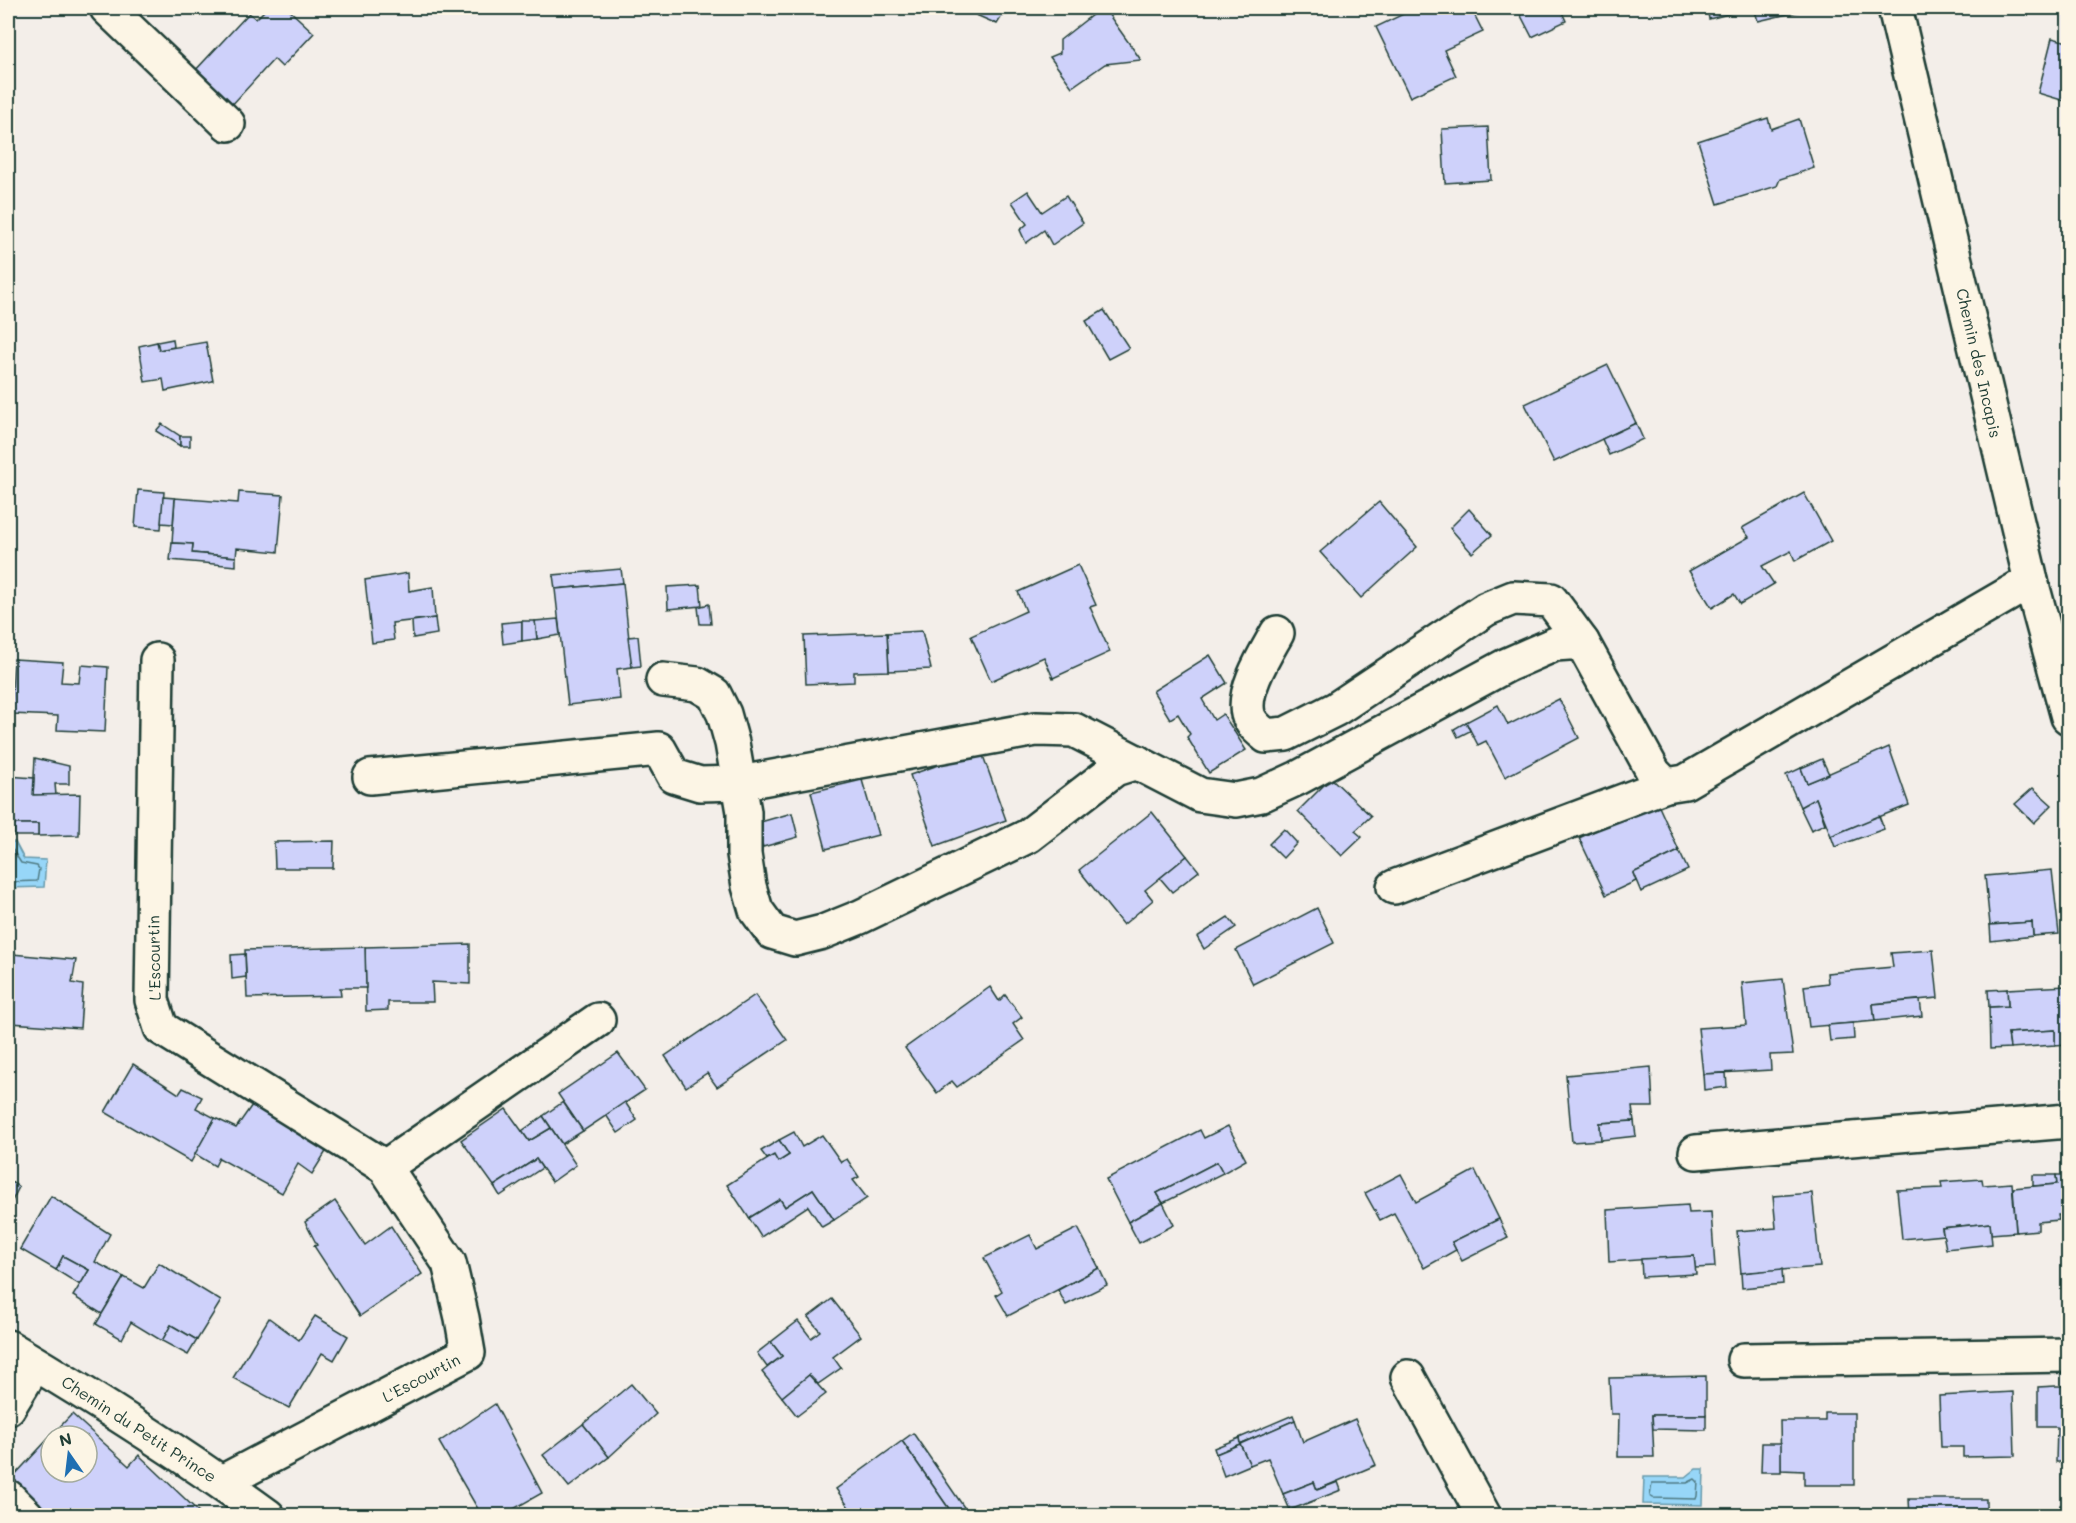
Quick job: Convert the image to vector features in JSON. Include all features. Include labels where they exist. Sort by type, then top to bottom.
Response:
[{"type":"street","points":[[107,8],[228,124]]},
{"type":"street","name":"Chemin des Incapis","points":[[1895,8],[2031,581],[2068,717]]},
{"type":"street","points":[[1394,887],[1666,785],[1685,782],[2031,581]]},
{"type":"street","points":[[1276,633],[1260,662],[1248,694],[1248,714],[1256,728],[1266,736],[1286,734],[1336,709],[1486,609],[1513,598],[1551,600],[1582,642],[1654,773],[1666,785]]},
{"type":"street","points":[[369,777],[659,749],[674,776],[700,783],[740,783],[1036,729],[1074,730],[1200,795],[1236,800],[1261,795],[1298,778],[1507,665],[1555,644],[1582,642]]},
{"type":"street","name":"L'Escourtin","points":[[157,660],[152,1000],[161,1028],[385,1167],[449,1263],[468,1353],[222,1482]]},
{"type":"street","points":[[663,680],[696,684],[714,694],[724,714],[740,783],[744,812],[744,854],[749,886],[756,910],[772,932],[795,939],[823,932],[869,912],[1028,836],[1115,769],[1137,762]]},
{"type":"street","points":[[385,1167],[598,1020]]},
{"type":"street","points":[[1696,1152],[2068,1121]]},
{"type":"street","name":"Chemin du Petit Prince","points":[[8,1347],[96,1399],[268,1515]]},
{"type":"street","points":[[1744,1360],[2068,1356]]},
{"type":"street","points":[[8,1408],[35,1364]]},
{"type":"street","points":[[1408,1377],[1484,1515]]},
{"type":"street","points":[[8,1497],[27,1515]]},
{"type":"water","points":[[8,842],[15,842],[24,859],[46,860],[44,887],[8,888]]},
{"type":"water","points":[[1696,1469],[1704,1469],[1703,1505],[1643,1504],[1644,1477],[1686,1477]]},
{"type":"building","points":[[267,8],[287,8],[314,33],[282,67],[274,59],[230,107],[193,73],[249,13],[256,19]]},
{"type":"building","points":[[960,8],[1007,8],[997,24]]},
{"type":"building","points":[[1104,8],[1141,60],[1105,64],[1072,87],[1050,57],[1060,53],[1060,40]]},
{"type":"building","points":[[1411,8],[1471,8],[1483,32],[1444,50],[1456,76],[1410,97],[1376,27],[1412,10]]},
{"type":"building","points":[[1517,8],[1560,8],[1566,21],[1532,37]]},
{"type":"building","points":[[1707,8],[1751,8],[1709,19]]},
{"type":"building","points":[[1754,8],[1805,8],[1805,10],[1758,21]]},
{"type":"building","points":[[2052,38],[2068,42],[2068,102],[2038,93]]},
{"type":"building","points":[[1768,118],[1771,129],[1799,119],[1814,168],[1780,179],[1777,186],[1718,204],[1698,141]]},
{"type":"building","points":[[1488,127],[1491,180],[1445,183],[1442,129]]},
{"type":"building","points":[[1028,191],[1042,212],[1066,196],[1083,223],[1052,245],[1044,230],[1026,243],[1020,230],[1027,224],[1012,202]]},
{"type":"building","points":[[1104,310],[1129,348],[1108,359],[1086,321]]},
{"type":"building","points":[[173,339],[174,347],[159,350],[157,342]]},
{"type":"building","points":[[157,342],[159,350],[206,342],[213,381],[165,391],[163,379],[145,382],[139,346]]},
{"type":"building","points":[[1608,365],[1636,423],[1554,462],[1525,404]]},
{"type":"building","points":[[1636,423],[1643,439],[1609,455],[1602,439]]},
{"type":"building","points":[[162,424],[180,436],[180,446],[156,431]]},
{"type":"building","points":[[180,436],[190,436],[190,446],[180,446]]},
{"type":"building","points":[[138,490],[164,492],[161,529],[135,527]]},
{"type":"building","points":[[239,492],[283,495],[278,552],[237,548],[236,557],[192,553],[193,544],[172,543],[175,498],[238,503]]},
{"type":"building","points":[[1804,493],[1831,541],[1795,561],[1791,551],[1762,566],[1774,584],[1740,604],[1734,594],[1712,608],[1689,571],[1749,537],[1742,528]]},
{"type":"building","points":[[163,497],[175,498],[173,524],[161,523]]},
{"type":"building","points":[[1379,502],[1417,547],[1361,598],[1320,552]]},
{"type":"building","points":[[1469,509],[1492,535],[1472,553],[1450,528]]},
{"type":"building","points":[[172,543],[193,544],[192,553],[236,557],[236,566],[170,560]]},
{"type":"building","points":[[1078,565],[1096,605],[1090,607],[1110,652],[1053,678],[1044,657],[991,681],[971,636],[1026,611],[1018,592]]},
{"type":"building","points":[[621,569],[623,583],[555,589],[553,575]]},
{"type":"building","points":[[408,573],[409,591],[433,587],[435,618],[392,623],[394,640],[372,643],[365,580]]},
{"type":"building","points":[[623,583],[632,667],[617,669],[620,699],[568,705],[555,589]]},
{"type":"building","points":[[700,585],[702,606],[668,609],[667,587]]},
{"type":"building","points":[[709,604],[711,624],[700,624],[698,607]]},
{"type":"building","points":[[435,618],[437,634],[413,638],[412,621]]},
{"type":"building","points":[[558,619],[560,635],[537,639],[535,621]]},
{"type":"building","points":[[522,621],[522,641],[503,644],[501,623]]},
{"type":"building","points":[[522,621],[535,621],[537,639],[522,641]]},
{"type":"building","points":[[922,631],[931,669],[889,671],[887,633]]},
{"type":"building","points":[[887,633],[889,671],[854,672],[854,682],[806,684],[804,636]]},
{"type":"building","points":[[638,636],[641,666],[632,667],[628,637]]},
{"type":"building","points":[[1210,655],[1227,683],[1202,699],[1214,720],[1223,714],[1246,750],[1209,773],[1187,737],[1190,734],[1178,714],[1170,719],[1153,691]]},
{"type":"building","points":[[14,659],[63,662],[61,682],[79,683],[81,665],[108,667],[105,732],[57,730],[58,716],[11,714]]},
{"type":"building","points":[[1559,699],[1579,738],[1505,777],[1486,741],[1478,745],[1466,722],[1498,705],[1508,725]]},
{"type":"building","points":[[1466,722],[1470,731],[1458,737],[1454,729]]},
{"type":"building","points":[[1889,747],[1909,805],[1831,836],[1816,798],[1800,807],[1786,775],[1801,768],[1807,783]]},
{"type":"building","points":[[981,750],[1006,820],[935,846],[910,775]]},
{"type":"building","points":[[35,758],[69,766],[69,784],[55,784],[56,795],[33,795]]},
{"type":"building","points":[[1822,759],[1829,774],[1807,783],[1801,768]]},
{"type":"building","points":[[8,776],[34,778],[33,795],[80,794],[79,835],[38,836],[38,824],[8,824]]},
{"type":"building","points":[[1331,778],[1371,816],[1355,831],[1362,837],[1342,856],[1298,811]]},
{"type":"building","points":[[862,780],[878,835],[826,849],[811,792]]},
{"type":"building","points":[[2033,788],[2052,805],[2034,823],[2015,804]]},
{"type":"building","points":[[1816,798],[1825,824],[1811,830],[1800,807]]},
{"type":"building","points":[[1657,802],[1679,851],[1633,873],[1636,881],[1606,895],[1579,838]]},
{"type":"building","points":[[1152,812],[1187,856],[1145,890],[1153,900],[1123,925],[1079,870]]},
{"type":"building","points":[[792,813],[798,837],[763,847],[757,823]]},
{"type":"building","points":[[1879,816],[1884,829],[1835,847],[1831,836]]},
{"type":"building","points":[[14,824],[38,824],[38,836],[14,836]]},
{"type":"building","points":[[1284,829],[1297,843],[1283,858],[1269,844]]},
{"type":"building","points":[[334,841],[333,868],[275,868],[274,842]]},
{"type":"building","points":[[1679,851],[1688,870],[1641,892],[1633,873]]},
{"type":"building","points":[[1187,856],[1199,871],[1172,892],[1160,878]]},
{"type":"building","points":[[2052,870],[2059,934],[2033,936],[2032,922],[1990,925],[1985,876]]},
{"type":"building","points":[[1317,908],[1334,943],[1253,984],[1236,950]]},
{"type":"building","points":[[1228,917],[1236,927],[1204,949],[1197,937]]},
{"type":"building","points":[[2032,922],[2033,936],[1991,941],[1990,925]]},
{"type":"building","points":[[470,944],[470,984],[432,982],[433,1002],[388,1002],[388,1010],[366,1011],[365,947]]},
{"type":"building","points":[[365,947],[366,988],[340,988],[341,996],[247,998],[245,950]]},
{"type":"building","points":[[1933,950],[1938,998],[1873,1004],[1875,1021],[1809,1027],[1804,986],[1828,983],[1827,973],[1893,967],[1891,953]]},
{"type":"building","points":[[12,954],[76,960],[72,983],[83,985],[80,1028],[11,1023],[15,999],[8,1000]]},
{"type":"building","points":[[245,954],[246,977],[232,979],[231,955]]},
{"type":"building","points":[[1783,979],[1793,1054],[1770,1055],[1771,1070],[1703,1074],[1698,1028],[1746,1025],[1742,983]]},
{"type":"building","points":[[2068,986],[2068,1044],[2055,1045],[2055,1030],[2008,1033],[2010,1048],[1990,1049],[1989,1007],[2008,1006],[2007,989]]},
{"type":"building","points":[[990,987],[999,1001],[1005,995],[1022,1017],[1013,1024],[1024,1040],[957,1087],[952,1081],[937,1093],[905,1048]]},
{"type":"building","points":[[2007,989],[2008,1006],[1989,1007],[1988,990]]},
{"type":"building","points":[[755,995],[787,1040],[717,1087],[707,1073],[686,1087],[665,1056]]},
{"type":"building","points":[[1920,1000],[1922,1016],[1875,1021],[1873,1004]]},
{"type":"building","points":[[1853,1023],[1854,1039],[1830,1041],[1828,1025]]},
{"type":"building","points":[[2055,1030],[2055,1045],[2010,1048],[2008,1033]]},
{"type":"building","points":[[618,1053],[645,1090],[583,1131],[558,1094]]},
{"type":"building","points":[[133,1064],[179,1094],[183,1088],[202,1097],[196,1108],[215,1118],[191,1162],[105,1112]]},
{"type":"building","points":[[1651,1067],[1653,1107],[1632,1107],[1634,1121],[1600,1123],[1601,1140],[1572,1142],[1566,1075]]},
{"type":"building","points":[[1726,1073],[1727,1087],[1704,1090],[1703,1074]]},
{"type":"building","points":[[563,1102],[583,1131],[562,1144],[543,1116]]},
{"type":"building","points":[[625,1102],[637,1120],[618,1133],[606,1115]]},
{"type":"building","points":[[252,1105],[327,1150],[312,1174],[298,1164],[282,1193],[219,1158],[215,1166],[195,1154],[215,1118],[236,1128]]},
{"type":"building","points":[[506,1109],[529,1141],[551,1128],[576,1165],[552,1182],[536,1159],[494,1186],[461,1140]]},
{"type":"building","points":[[543,1116],[551,1128],[529,1141],[522,1131]]},
{"type":"building","points":[[1634,1121],[1636,1136],[1601,1140],[1600,1123]]},
{"type":"building","points":[[1228,1126],[1246,1160],[1223,1173],[1217,1162],[1157,1193],[1163,1203],[1128,1222],[1106,1179],[1200,1130],[1204,1138]]},
{"type":"building","points":[[794,1132],[802,1147],[822,1135],[841,1162],[847,1159],[859,1177],[853,1180],[867,1198],[834,1220],[813,1189],[785,1207],[780,1199],[749,1218],[727,1185],[774,1155],[778,1162],[789,1155],[779,1140]]},
{"type":"building","points":[[779,1140],[789,1155],[778,1162],[774,1155],[767,1159],[761,1151]]},
{"type":"building","points":[[536,1159],[542,1168],[500,1196],[494,1186]]},
{"type":"building","points":[[1217,1162],[1223,1173],[1163,1203],[1157,1193]]},
{"type":"building","points":[[1475,1170],[1499,1219],[1452,1242],[1456,1250],[1424,1268],[1394,1213],[1380,1220],[1365,1193],[1401,1174],[1416,1202]]},
{"type":"building","points":[[2033,1175],[2056,1175],[2057,1184],[2033,1186]]},
{"type":"building","points":[[2056,1175],[2068,1175],[2068,1215],[2058,1215],[2059,1220],[2038,1222],[2038,1230],[2016,1232],[2013,1188],[2057,1184]]},
{"type":"building","points":[[1982,1179],[1983,1185],[2012,1183],[2016,1232],[1991,1234],[1990,1223],[1942,1228],[1943,1235],[1902,1239],[1897,1190],[1942,1188],[1941,1182]]},
{"type":"building","points":[[8,1180],[19,1187],[8,1209]]},
{"type":"building","points":[[813,1189],[834,1220],[822,1227],[808,1206],[761,1237],[749,1218],[780,1199],[785,1207]]},
{"type":"building","points":[[1812,1193],[1820,1267],[1741,1273],[1737,1231],[1776,1228],[1773,1196]]},
{"type":"building","points":[[51,1196],[110,1234],[95,1262],[124,1277],[102,1314],[73,1296],[89,1270],[63,1256],[56,1270],[20,1249]]},
{"type":"building","points":[[335,1201],[365,1245],[391,1226],[422,1274],[360,1316],[314,1246],[317,1245],[305,1222]]},
{"type":"building","points":[[1163,1203],[1174,1225],[1139,1243],[1128,1222]]},
{"type":"building","points":[[1688,1205],[1689,1213],[1711,1212],[1715,1267],[1695,1268],[1694,1256],[1609,1262],[1607,1210]]},
{"type":"building","points":[[1499,1219],[1508,1238],[1462,1261],[1452,1242]]},
{"type":"building","points":[[1990,1223],[1992,1244],[1946,1249],[1942,1228]]},
{"type":"building","points":[[1078,1228],[1099,1268],[1008,1316],[996,1295],[1002,1291],[984,1258],[1030,1235],[1037,1249]]},
{"type":"building","points":[[63,1256],[89,1270],[80,1285],[56,1270]]},
{"type":"building","points":[[1694,1256],[1696,1274],[1642,1277],[1641,1259]]},
{"type":"building","points":[[159,1263],[221,1301],[197,1340],[171,1325],[162,1341],[131,1322],[122,1339],[96,1324],[124,1277],[144,1288]]},
{"type":"building","points":[[1099,1268],[1107,1285],[1066,1305],[1058,1290]]},
{"type":"building","points":[[1782,1269],[1783,1284],[1742,1288],[1741,1273]]},
{"type":"building","points":[[832,1299],[861,1336],[833,1357],[841,1368],[818,1384],[809,1375],[782,1397],[762,1372],[782,1356],[771,1342],[798,1321],[811,1338],[820,1331],[808,1317]]},
{"type":"building","points":[[315,1316],[348,1336],[334,1360],[322,1353],[289,1408],[233,1378],[269,1318],[299,1340]]},
{"type":"building","points":[[171,1325],[197,1340],[188,1355],[162,1341]]},
{"type":"building","points":[[771,1342],[782,1356],[767,1367],[757,1353]]},
{"type":"building","points":[[809,1375],[826,1394],[797,1416],[782,1397]]},
{"type":"building","points":[[1706,1376],[1706,1415],[1652,1415],[1654,1457],[1618,1457],[1619,1414],[1611,1414],[1609,1378]]},
{"type":"building","points":[[631,1384],[656,1414],[609,1457],[583,1424]]},
{"type":"building","points":[[2068,1386],[2068,1462],[2056,1462],[2057,1427],[2038,1427],[2038,1387]]},
{"type":"building","points":[[2013,1392],[2015,1456],[1963,1457],[1963,1447],[1941,1447],[1939,1396]]},
{"type":"building","points":[[495,1404],[542,1493],[501,1516],[482,1516],[439,1442]]},
{"type":"building","points":[[1825,1413],[1854,1413],[1854,1485],[1804,1485],[1804,1471],[1781,1470],[1780,1421],[1825,1421]]},
{"type":"building","points":[[72,1414],[83,1424],[62,1424]]},
{"type":"building","points":[[1293,1415],[1295,1420],[1240,1444],[1239,1438]]},
{"type":"building","points":[[1652,1415],[1706,1415],[1706,1430],[1653,1429]]},
{"type":"building","points":[[1355,1419],[1376,1465],[1317,1490],[1314,1482],[1283,1494],[1268,1458],[1250,1465],[1240,1444],[1295,1420],[1303,1442]]},
{"type":"building","points":[[583,1424],[609,1457],[569,1487],[543,1455]]},
{"type":"building","points":[[913,1433],[970,1516],[954,1516],[902,1441]]},
{"type":"building","points":[[1239,1438],[1240,1444],[1216,1454],[1214,1448]]},
{"type":"building","points":[[99,1439],[129,1466],[139,1455],[203,1516],[50,1516],[11,1479],[39,1449],[39,1484],[99,1484]]},
{"type":"building","points":[[902,1441],[954,1516],[855,1516],[836,1489]]},
{"type":"building","points":[[1762,1443],[1781,1443],[1781,1472],[1761,1472]]},
{"type":"building","points":[[1240,1444],[1250,1465],[1224,1476],[1216,1454]]},
{"type":"building","points":[[1314,1482],[1317,1490],[1338,1482],[1341,1490],[1290,1510],[1283,1494]]},
{"type":"building","points":[[1909,1499],[1986,1499],[1986,1516],[1910,1516]]},
{"type":"building","points":[[2060,1505],[2068,1505],[2068,1516],[2060,1516]]}]
